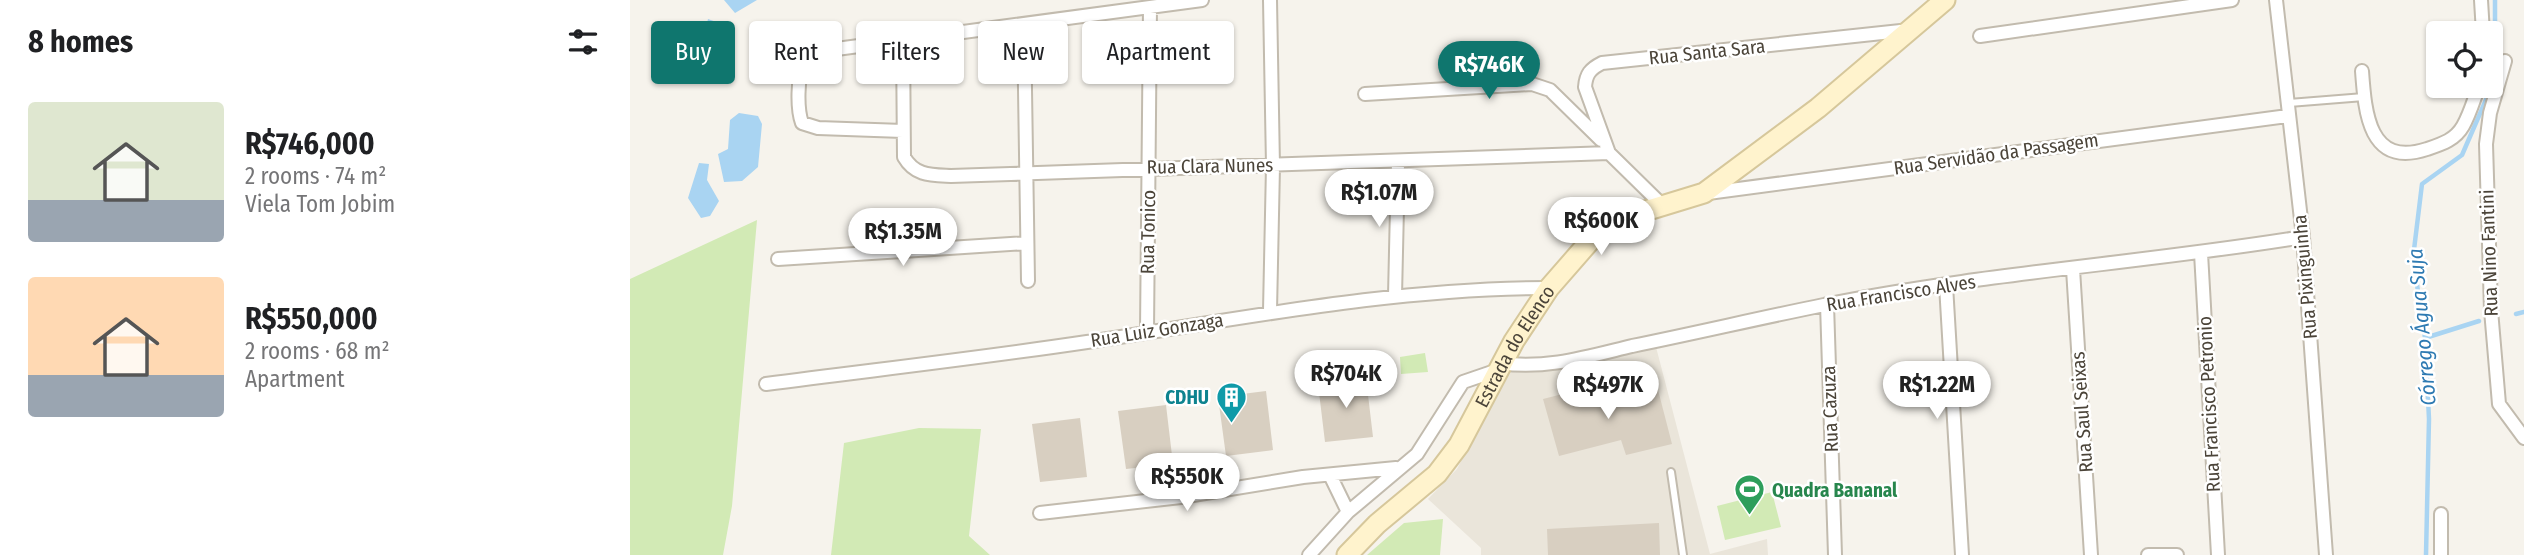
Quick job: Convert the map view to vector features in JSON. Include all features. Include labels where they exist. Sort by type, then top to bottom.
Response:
[{"type":"street","points":[[1057,21],[1202,0]]},
{"type":"street","points":[[1269,311],[1273,166],[1270,0]]},
{"type":"street","name":"Estrada do Elenco","points":[[1347,555],[1377,524],[1437,474],[1459,445],[1500,367],[1549,288],[1597,233],[1619,219],[1704,193],[1818,108],[1945,0]]},
{"type":"street","points":[[1980,36],[2232,0]]},
{"type":"street","name":"Rua Pixinguinha","points":[[2276,0],[2303,237],[2326,555]]},
{"type":"street","points":[[2481,0],[2482,21]]},
{"type":"street","name":"Rua Tonico","points":[[1147,331],[1150,7]]},
{"type":"street","name":"Rua Santa Sara","points":[[1606,148],[1585,87],[1586,76],[1591,69],[1602,63],[1913,29]]},
{"type":"street","points":[[856,48],[814,55],[804,64],[799,106],[800,118],[808,127],[902,131],[903,84]]},
{"type":"street","name":"Rua Nino Fantini","points":[[2505,61],[2490,113],[2486,144],[2491,310],[2499,404],[2524,438]]},
{"type":"street","points":[[2362,71],[2370,127],[2378,142],[2388,149],[2401,152],[2422,151],[2450,141],[2463,127],[2474,98]]},
{"type":"street","points":[[1025,84],[1028,281]]},
{"type":"street","points":[[1365,94],[1532,84],[1550,90],[1661,204]]},
{"type":"street","name":"Rua Servidão da Passagem","points":[[1704,193],[2287,110]]},
{"type":"street","name":"Rua Clara Nunes","points":[[902,131],[904,157],[911,169],[923,174],[1398,163],[1606,148]]},
{"type":"street","points":[[1395,296],[1398,163]]},
{"type":"street","name":"Rua Francisco Alves","points":[[1500,367],[1575,359],[1826,304],[1946,285],[2201,253],[2303,237]]},
{"type":"street","points":[[778,259],[1027,243]]},
{"type":"street","name":"Rua Francisco Petronio","points":[[2201,253],[2218,555]]},
{"type":"street","name":"Rua Saul Seixas","points":[[2073,269],[2091,555]]},
{"type":"street","points":[[1946,285],[1962,555]]},
{"type":"street","name":"Rua Luiz Gonzaga","points":[[766,384],[1147,331],[1269,311],[1461,289],[1549,288]]},
{"type":"street","name":"Rua Cazuza","points":[[1826,304],[1835,555]]},
{"type":"street","points":[[1309,555],[1348,512],[1396,468],[1416,454],[1463,382],[1500,367]]},
{"type":"street","points":[[1040,513],[1396,468]]},
{"type":"street","points":[[1331,475],[1348,512]]},
{"type":"street","points":[[2441,514],[2441,555]]},
{"type":"street","points":[[2148,555],[2177,555]]},
{"type":"lane","points":[[2287,110],[2364,97]]},
{"type":"lane","points":[[1671,472],[1683,555]]},
{"type":"shaded area","points":[[1656,347],[1710,554],[1767,539],[1768,555],[1481,555],[1481,548],[1428,499],[1457,469],[1500,386],[1511,371]]},
{"type":"green space","points":[[757,220],[732,506],[723,555],[630,555],[630,279]]},
{"type":"green space","points":[[1425,353],[1428,372],[1401,374],[1400,357]]},
{"type":"green space","points":[[919,428],[981,429],[969,536],[990,555],[831,555],[844,443]]},
{"type":"green space","name":"Quadra Bananal","points":[[1772,492],[1781,527],[1725,540],[1717,506]]},
{"type":"green space","points":[[1443,519],[1440,555],[1367,555],[1404,523]]},
{"type":"water","points":[[724,0],[757,0],[735,13]]},
{"type":"water","points":[[739,113],[758,116],[762,124],[758,167],[742,181],[724,182],[718,154],[728,149],[730,120]]},
{"type":"water","points":[[699,163],[709,164],[707,180],[719,201],[710,216],[701,218],[688,198]]},
{"type":"building","points":[[1366,378],[1373,437],[1325,442],[1318,384]]},
{"type":"building","points":[[1657,386],[1672,444],[1626,455],[1621,440],[1559,456],[1543,399],[1590,387],[1594,402]]},
{"type":"building","name":"CDHU","points":[[1266,391],[1273,450],[1226,456],[1218,397]]},
{"type":"building","points":[[1166,405],[1173,464],[1126,469],[1118,411]]},
{"type":"building","points":[[1080,418],[1087,477],[1040,482],[1032,424]]},
{"type":"building","points":[[1659,523],[1660,555],[1548,555],[1547,529]]},
{"type":"waterway","name":"Córrego Água Suja","points":[[2426,555],[2429,419],[2425,338],[2413,258],[2422,184],[2462,155],[2495,79],[2495,0]]},
{"type":"waterway","points":[[2516,314],[2524,312]]},
{"type":"waterway","points":[[2425,338],[2479,321]]},
{"type":"place","name":"CDHU","points":[[1232,424]]},
{"type":"place","name":"Quadra Bananal","points":[[1749,517]]}]
